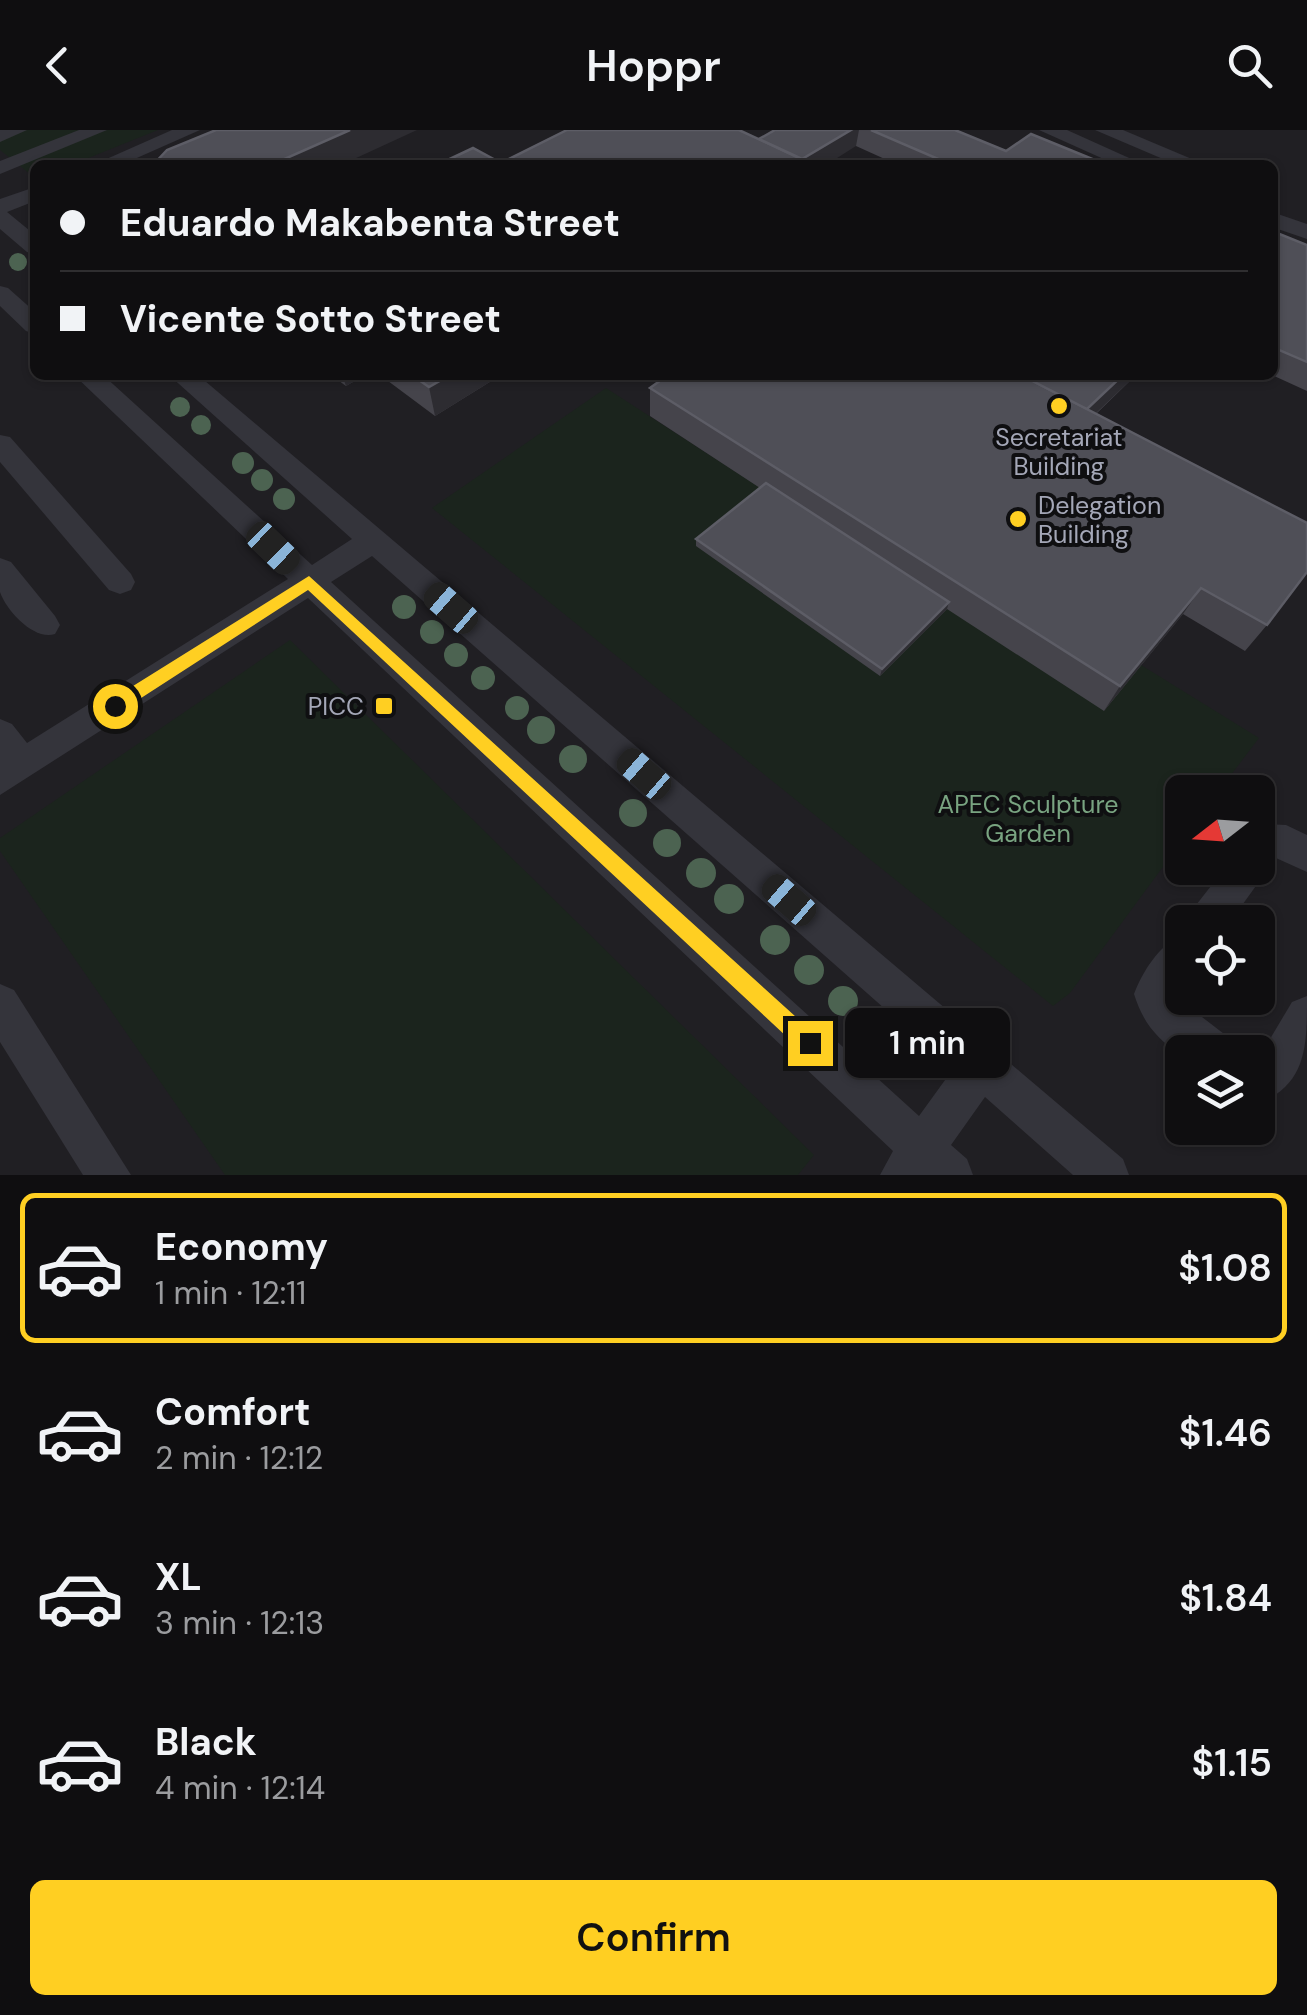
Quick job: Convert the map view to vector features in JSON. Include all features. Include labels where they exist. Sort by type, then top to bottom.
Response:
[{"type":"street","points":[[0,136],[16,130]]},
{"type":"street","points":[[0,168],[96,130]]},
{"type":"street","points":[[1049,130],[1146,160]]},
{"type":"street","points":[[1105,130],[1146,160]]},
{"type":"street","points":[[1146,160],[1181,132]]},
{"type":"street","points":[[121,160],[191,140]]},
{"type":"street","points":[[165,160],[191,140]]},
{"type":"street","points":[[3,220],[30,196]]},
{"type":"street","points":[[1278,197],[1307,208]]},
{"type":"street","points":[[3,220],[30,217]]},
{"type":"street","points":[[3,220],[30,243]]},
{"type":"street","points":[[1278,221],[1307,232]]},
{"type":"street","points":[[0,293],[30,321]]},
{"type":"street","points":[[92,380],[925,1166],[982,1066]]},
{"type":"street","points":[[188,380],[1107,1175]]},
{"type":"street","points":[[0,444],[120,582]]},
{"type":"street","points":[[0,734],[11,772],[374,540]]},
{"type":"street","points":[[0,570],[44,625]]},
{"type":"street","points":[[1275,841],[1307,856]]},
{"type":"street","points":[[1165,979],[1154,994],[1156,1004],[1161,1014],[1190,1035]]},
{"type":"street","points":[[0,1004],[109,1175]]},
{"type":"street","points":[[1275,1069],[1307,1017]]},
{"type":"shaded area","points":[[0,130],[1307,130],[1307,1175],[0,1175]]},
{"type":"green space","points":[[0,130],[158,130],[83,160],[30,160],[30,174],[0,150]]},
{"type":"green space","name":"APEC Sculpture Garden","points":[[606,388],[765,491],[879,675],[947,609],[1141,665],[1259,738],[1231,775],[1165,775],[1165,864],[1070,993],[1053,1006],[432,508]]},
{"type":"green space","points":[[290,640],[814,1155],[798,1175],[225,1175],[0,851],[0,838]]},
{"type":"building","points":[[216,130],[350,130],[282,160],[158,160],[167,150]]},
{"type":"building","points":[[567,130],[739,130],[803,160],[507,160]]},
{"type":"building","points":[[775,130],[851,130],[802,159],[759,139]]},
{"type":"building","points":[[871,130],[955,130],[1006,151],[1031,134],[1095,160],[940,160]]},
{"type":"building","points":[[473,148],[495,160],[448,160]]},
{"type":"building","points":[[1278,233],[1307,245],[1307,362],[1278,350]]},
{"type":"building","points":[[419,380],[441,380],[429,387]]},
{"type":"building","name":"Delegation Building","points":[[661,380],[1031,380],[1307,523],[1307,572],[1267,625],[1201,588],[1120,686],[650,388]]},
{"type":"building","points":[[1031,380],[1118,380],[1087,409]]},
{"type":"building","points":[[766,483],[949,602],[882,669],[696,539]]},
{"type":"place","name":"Secretariat Building","points":[[1059,406]]},
{"type":"place","name":"Delegation Building","points":[[1018,519]]},
{"type":"place","name":"PICC","points":[[384,706]]},
{"type":"route","points":[[115,706],[309,582],[810,1043]]}]
